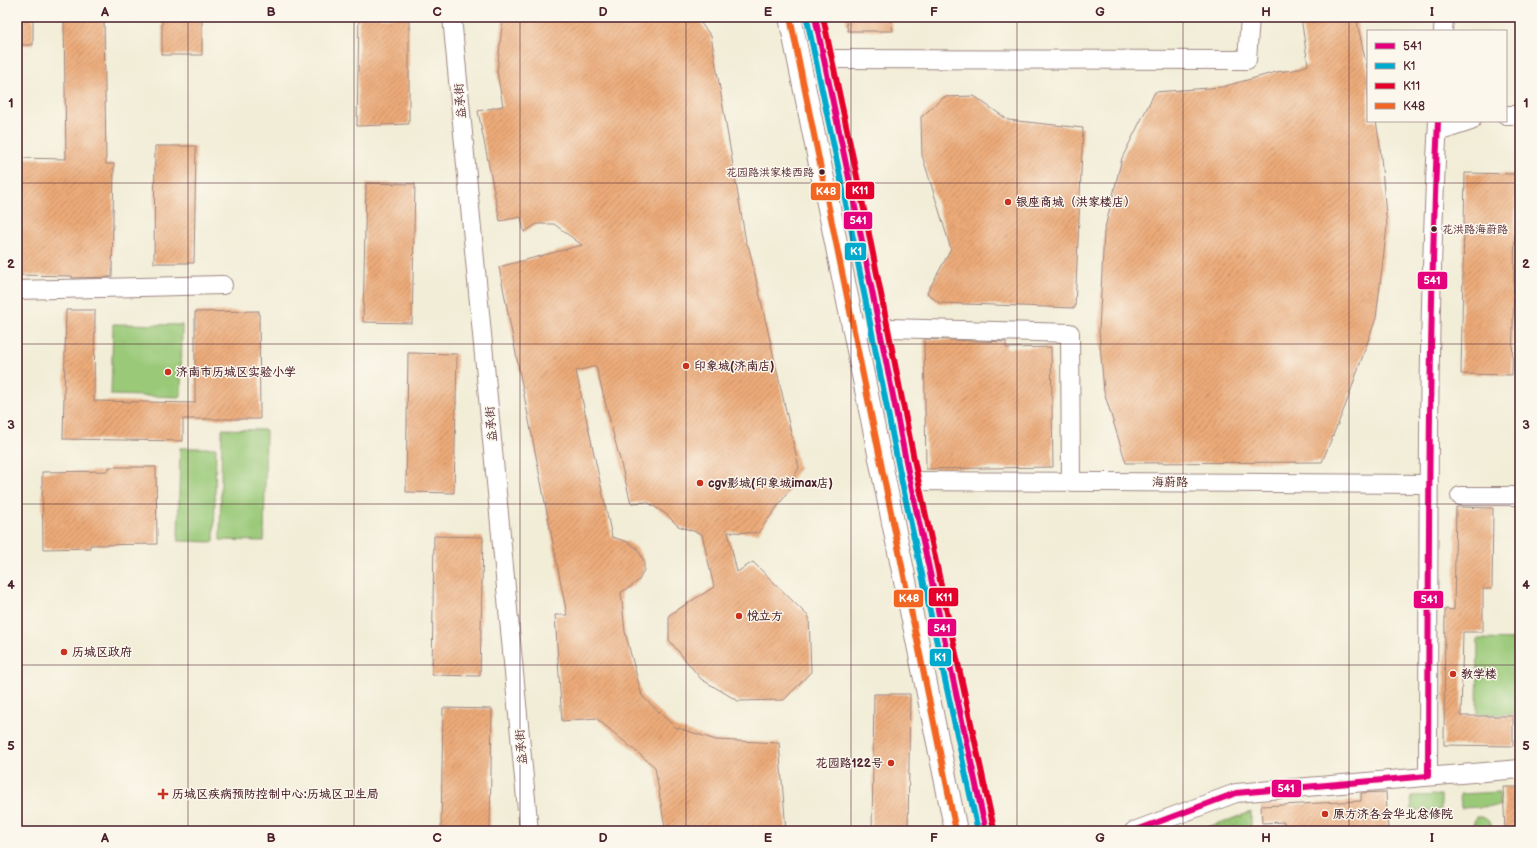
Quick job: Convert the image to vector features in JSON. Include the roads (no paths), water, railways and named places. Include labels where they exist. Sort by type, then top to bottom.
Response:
[{"type":"main road","points":[[790,17],[956,831]]},
{"type":"main road","points":[[815,17],[858,221],[910,481],[986,831]]},
{"type":"street","name":"益承街","points":[[452,17],[529,831]]},
{"type":"street","points":[[824,59],[1247,60],[1250,17]]},
{"type":"street","points":[[1443,30],[1444,17]]},
{"type":"street","points":[[1507,115],[1520,115]]},
{"type":"street","points":[[1428,776],[1429,484],[1434,226],[1438,127],[1466,122]]},
{"type":"street","points":[[17,290],[223,285]]},
{"type":"street","points":[[853,327],[1070,333],[1071,482]]},
{"type":"street","name":"海蔚路","points":[[910,481],[1429,484]]},
{"type":"street","points":[[1460,496],[1520,496]]},
{"type":"street","points":[[1134,831],[1236,793],[1520,769]]},
{"type":"place","name":"花园路洪家楼西路","points":[[822,172]]},
{"type":"place","name":"银座商城（洪家楼店）","points":[[1008,202]]},
{"type":"place","name":"花洪路海蔚路","points":[[1434,229]]},
{"type":"place","name":"印象城(济南店)","points":[[686,366]]},
{"type":"place","name":"济南市历城区实验小学","points":[[168,372]]},
{"type":"place","name":"cgv影城(印象城imax店)","points":[[700,483]]},
{"type":"place","name":"悦立方","points":[[739,616]]},
{"type":"place","name":"历城区政府","points":[[64,652]]},
{"type":"place","name":"教学楼","points":[[1453,674]]},
{"type":"place","name":"花园路122号","points":[[891,763]]},
{"type":"place","name":"历城区疾病预防控制中心:历城区卫生局","points":[[163,794]]},
{"type":"place","name":"原方济各会华北总修院","points":[[1325,814]]}]
